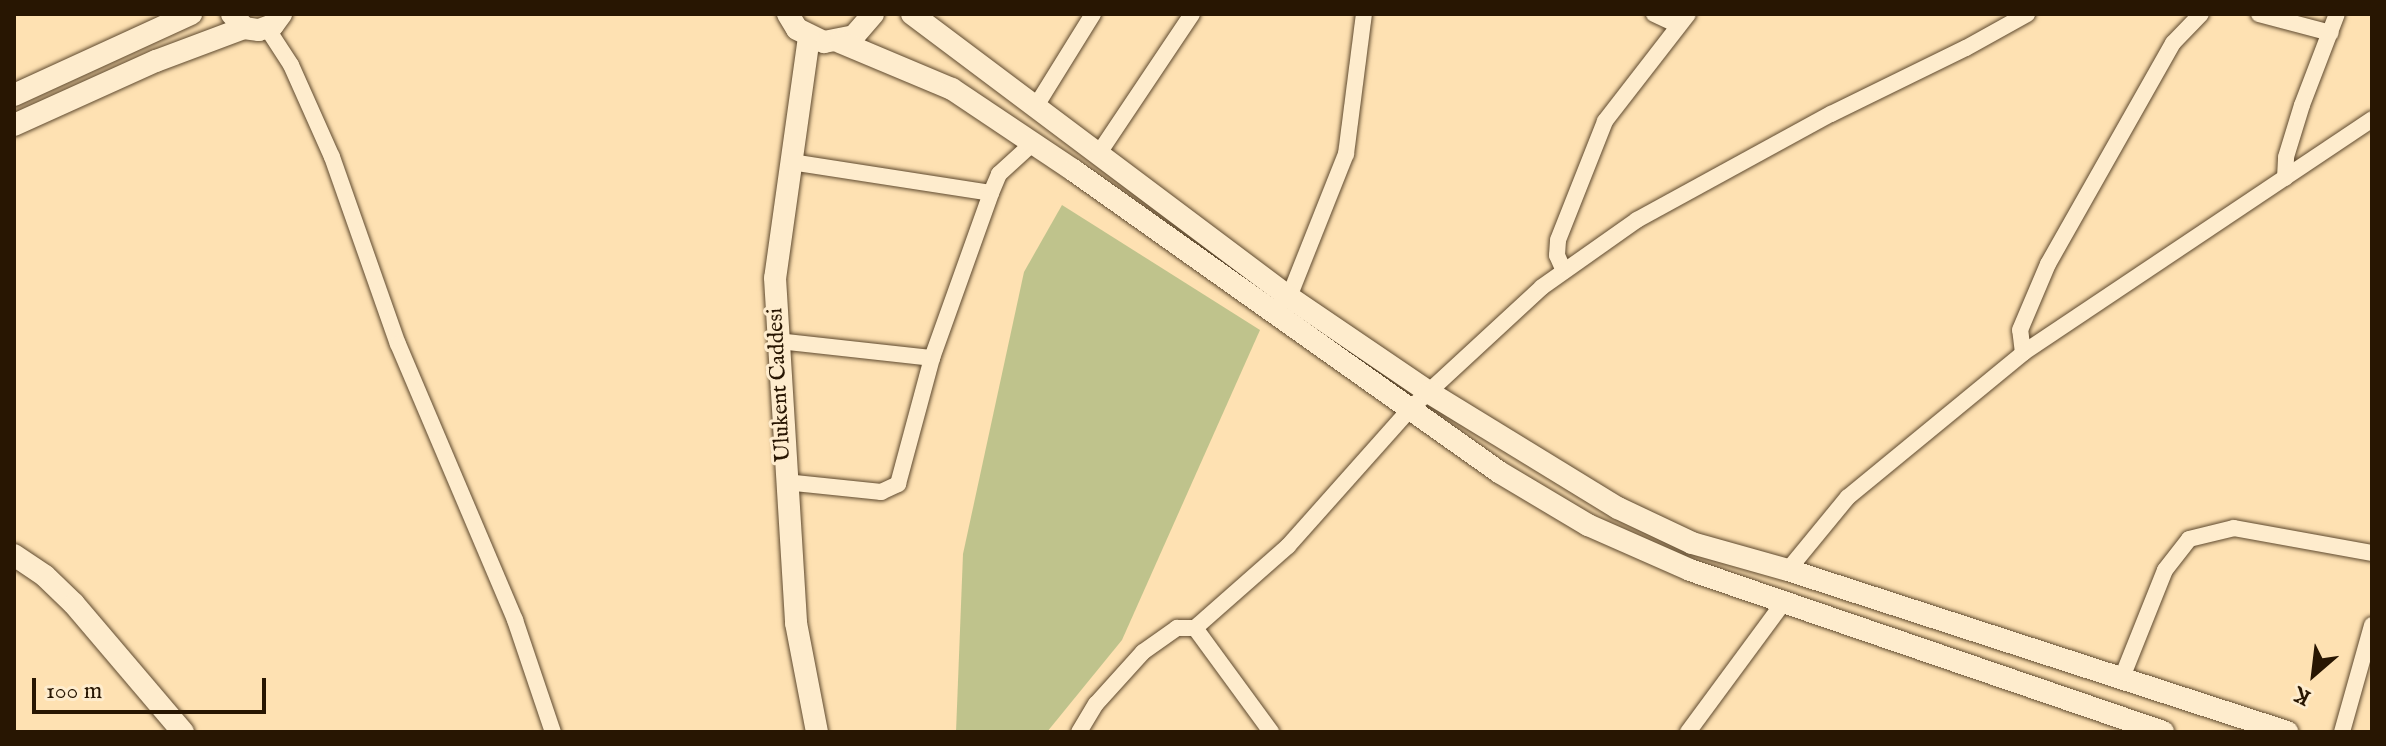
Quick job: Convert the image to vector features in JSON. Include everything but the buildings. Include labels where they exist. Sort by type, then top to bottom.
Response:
[{"type":"street","points":[[14,95],[191,14]]},
{"type":"street","points":[[840,42],[854,36],[873,14]]},
{"type":"street","points":[[912,14],[1289,297],[1430,393],[1618,508],[1692,543],[1788,570],[2287,732]]},
{"type":"street","points":[[1036,106],[1093,14]]},
{"type":"street","points":[[1099,153],[1192,14]]},
{"type":"street","points":[[1289,297],[1346,154],[1364,14]]},
{"type":"street","points":[[1564,271],[1557,255],[1558,240],[1605,121],[1683,20],[1654,14]]},
{"type":"street","points":[[1080,732],[1096,704],[1143,652],[1177,628],[1195,628],[1288,546],[1410,409],[1542,287],[1637,220],[1831,114],[1966,48],[2027,14]]},
{"type":"street","points":[[2023,353],[2020,330],[2048,264],[2173,43],[2201,14]]},
{"type":"street","points":[[2259,14],[2331,33]]},
{"type":"street","points":[[2285,178],[2286,157],[2302,105],[2337,14]]},
{"type":"street","points":[[787,15],[809,37],[840,42],[952,89],[1499,472],[1588,525],[1690,570],[2163,732]]},
{"type":"street","points":[[14,125],[168,56],[256,21],[291,65],[332,157],[398,344],[515,620],[553,732]]},
{"type":"street","name":"Ulukent Caddesi","points":[[809,37],[775,278],[785,482],[796,623],[817,732]]},
{"type":"street","points":[[1788,570],[1848,497],[2023,353],[2372,119]]},
{"type":"street","points":[[785,482],[881,492],[898,484],[915,432],[932,358],[991,193],[999,174],[1033,143]]},
{"type":"street","points":[[791,162],[991,193]]},
{"type":"street","points":[[778,341],[932,358]]},
{"type":"street","points":[[2121,680],[2165,570],[2189,539],[2234,528],[2372,553]]},
{"type":"street","points":[[14,555],[45,576],[74,604],[183,732]]},
{"type":"street","points":[[1688,732],[1769,627],[1784,602]]},
{"type":"street","points":[[2342,732],[2372,625]]},
{"type":"street","points":[[1195,628],[1271,732]]},
{"type":"green space","points":[[1062,205],[1260,330],[1122,640],[1047,732],[956,732],[963,554],[1024,272]]}]
